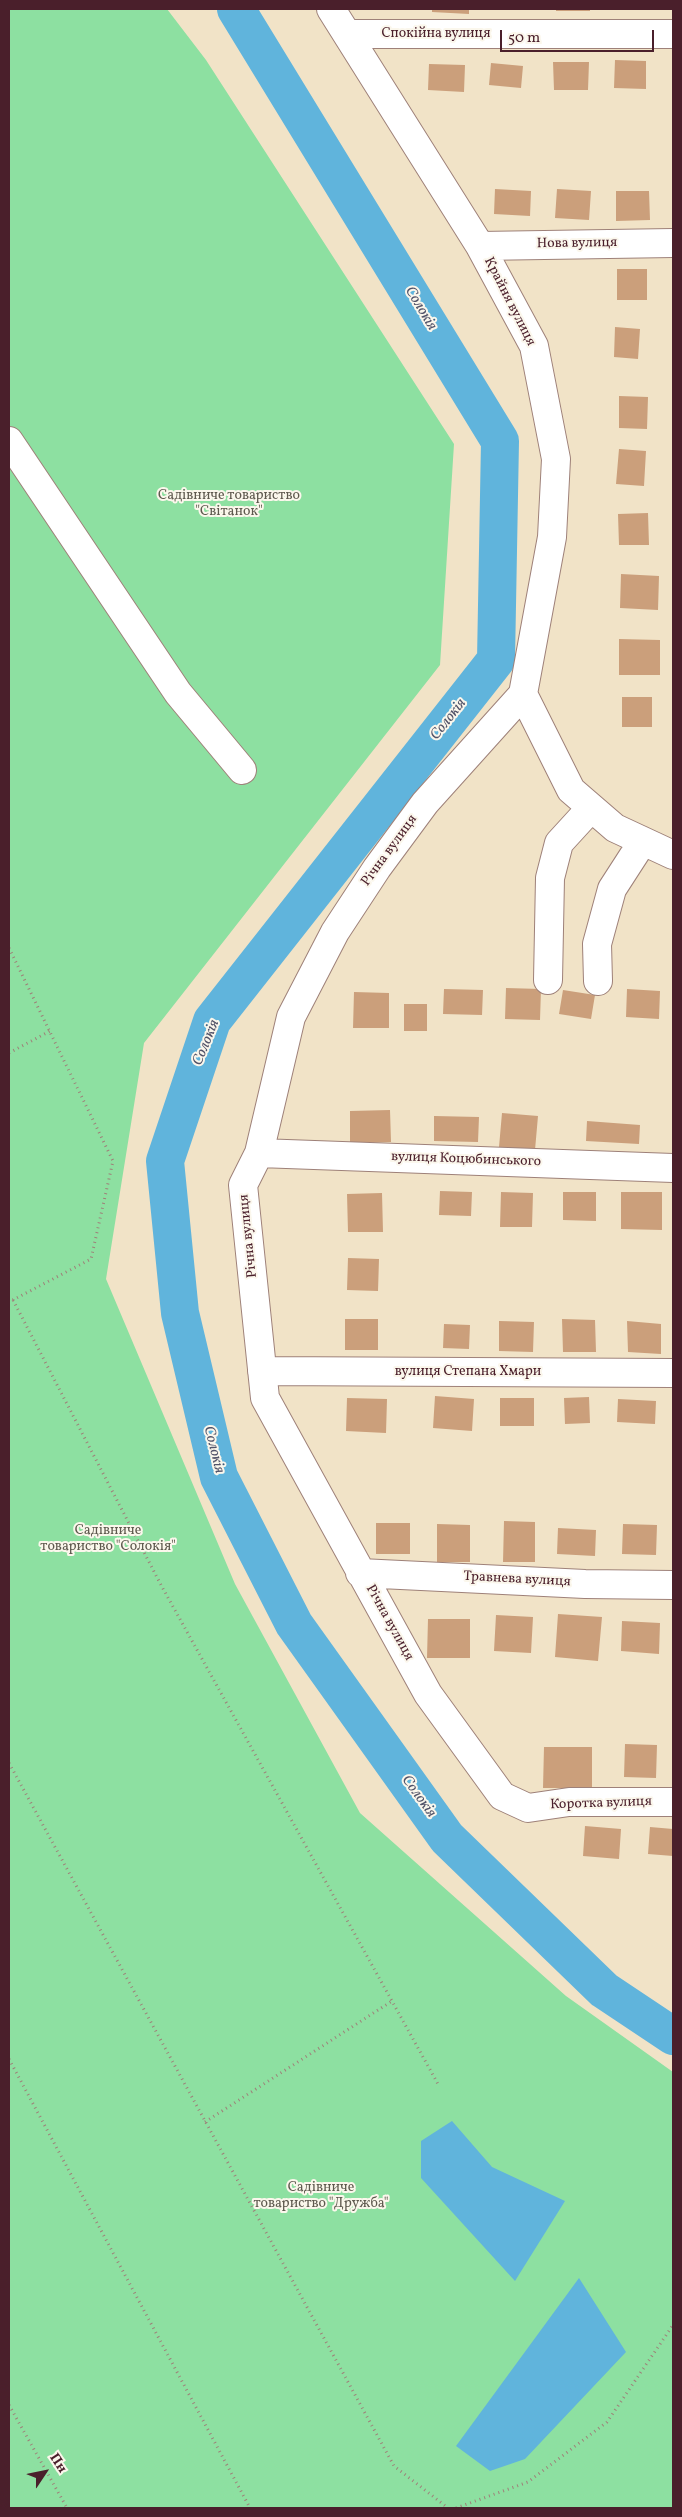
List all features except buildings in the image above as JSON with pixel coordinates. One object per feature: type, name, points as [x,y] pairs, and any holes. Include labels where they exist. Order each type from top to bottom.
[{"type":"street","name":"Крайня вулиця","points":[[331,9],[480,246],[534,346],[556,459],[552,537],[524,694]]},
{"type":"street","name":"Спокійна вулиця","points":[[348,34],[673,34]]},
{"type":"street","name":"Нова вулиця","points":[[480,246],[673,243]]},
{"type":"street","points":[[9,440],[178,693],[242,770]]},
{"type":"street","points":[[524,694],[571,790],[615,828],[673,855]]},
{"type":"street","name":"Річна вулиця","points":[[502,1796],[428,1694],[265,1398],[244,1185],[259,1153],[291,1017],[335,932],[377,868],[425,803],[524,694]]},
{"type":"street","points":[[548,980],[550,878],[559,843],[591,808]]},
{"type":"street","points":[[598,981],[597,944],[612,890],[644,842]]},
{"type":"street","name":"вулиця Коцюбинського","points":[[259,1153],[673,1168]]},
{"type":"street","name":"вулиця Степана Хмари","points":[[262,1371],[673,1374]]},
{"type":"street","name":"Травнева вулиця","points":[[360,1573],[585,1584],[673,1585]]},
{"type":"street","name":"Коротка вулиця","points":[[502,1796],[528,1808],[569,1802],[673,1802]]},
{"type":"path","points":[[9,948],[113,1161],[91,1259],[11,1301],[161,1585],[438,2084]]},
{"type":"path","points":[[9,1053],[50,1031]]},
{"type":"path","points":[[9,1763],[394,2466],[448,2508]]},
{"type":"path","points":[[205,2122],[392,2000]]},
{"type":"path","points":[[9,2059],[250,2508]]},
{"type":"path","points":[[456,2508],[528,2482],[607,2422],[673,2325]]},
{"type":"path","points":[[9,2405],[68,2508]]},
{"type":"green space","points":[[9,9],[167,9],[206,60],[454,444],[440,665],[144,1043],[106,1279],[235,1584],[360,1813],[566,1996],[673,2072],[673,2508],[9,2508]]},
{"type":"water","points":[[452,2121],[492,2167],[565,2201],[515,2281],[421,2178],[421,2141]]},
{"type":"water","points":[[579,2278],[626,2352],[525,2459],[490,2471],[456,2446]]},
{"type":"waterway","name":"Солокія","points":[[236,9],[500,441],[496,660],[212,1021],[165,1161],[180,1313],[219,1477],[294,1624],[447,1838],[604,1990],[673,2036]]},
{"type":"park label","name":"Садівниче товариство \"Світанок\"","points":[[229,504]]},
{"type":"park label","name":"Садівниче товариство \"Солокія\"","points":[[108,1539]]},
{"type":"park label","name":"Садівниче товариство \"Дружба\"","points":[[321,2196]]}]
